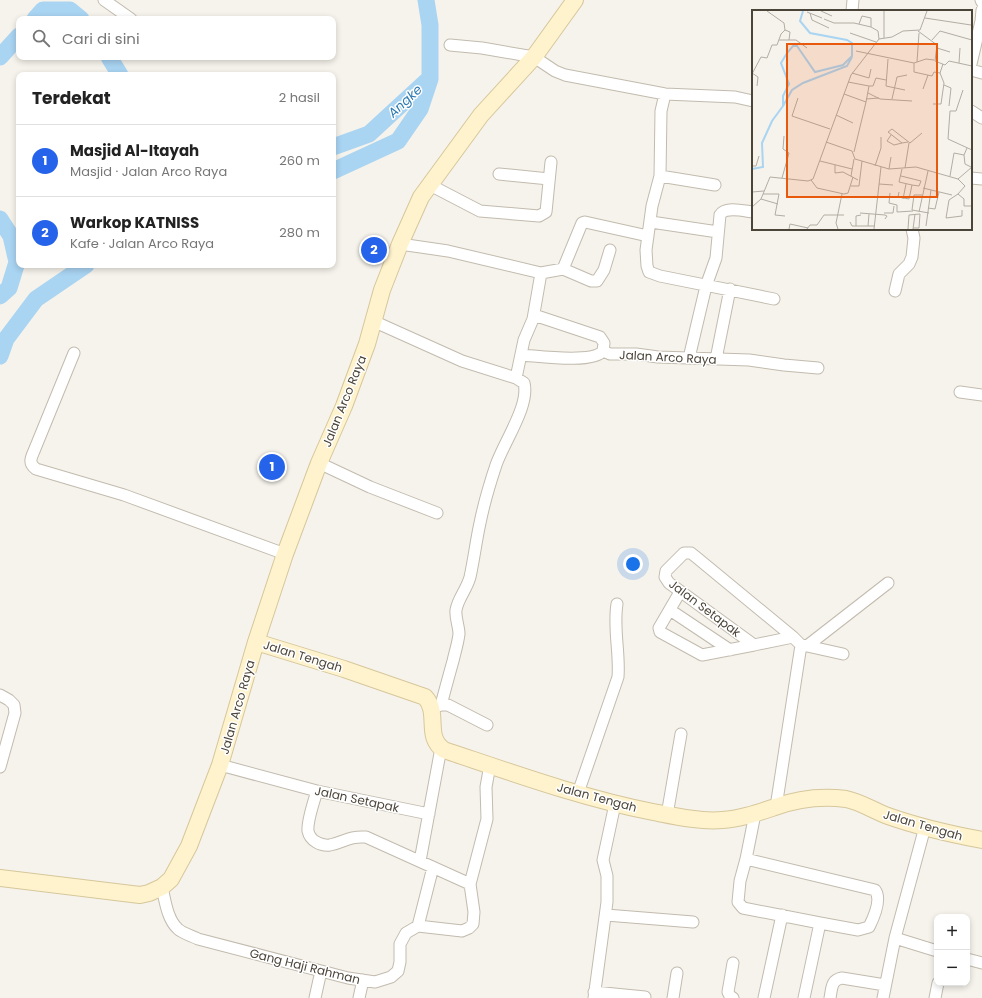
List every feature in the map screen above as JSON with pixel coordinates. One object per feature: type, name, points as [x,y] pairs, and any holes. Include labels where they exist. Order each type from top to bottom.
[{"type":"main road","name":"Jalan Arco Raya","points":[[0,878],[140,895],[162,887],[171,879],[189,846],[220,765],[256,642],[285,554],[319,463],[346,400],[367,344],[382,290],[421,197],[481,115],[534,57],[575,0]]},
{"type":"main road","name":"Jalan Tengah","points":[[256,642],[344,669],[425,697],[436,706]]},
{"type":"main road","points":[[436,706],[434,739],[437,745],[441,748]]},
{"type":"main road","name":"Jalan Tengah","points":[[441,748],[615,804],[667,815],[722,820],[755,814],[799,801],[823,798],[846,799],[858,802],[888,816],[925,827],[982,840]]},
{"type":"street","points":[[104,0],[127,16]]},
{"type":"street","points":[[852,10],[853,0]]},
{"type":"street","points":[[972,60],[982,17]]},
{"type":"street","points":[[450,45],[482,48],[534,57],[555,71],[565,75],[665,94],[735,96],[752,101]]},
{"type":"street","points":[[972,70],[982,73]]},
{"type":"street","points":[[665,94],[661,111],[660,176],[652,206],[646,257],[649,272],[660,276],[706,286],[730,289],[774,299]]},
{"type":"street","points":[[972,112],[982,118]]},
{"type":"street","points":[[430,185],[480,211],[540,216],[546,212],[551,162]]},
{"type":"street","points":[[499,174],[549,179]]},
{"type":"street","points":[[660,176],[715,185]]},
{"type":"street","points":[[972,178],[982,179]]},
{"type":"street","points":[[689,358],[706,286],[716,258],[719,220],[722,212],[726,210],[752,212]]},
{"type":"street","points":[[563,269],[582,223],[585,222],[648,236]]},
{"type":"street","points":[[651,222],[718,232]]},
{"type":"street","points":[[894,291],[899,274],[909,264],[912,257],[914,238],[912,230]]},
{"type":"street","points":[[400,244],[448,251],[541,273],[563,269],[597,281],[604,270],[610,250]]},
{"type":"street","points":[[516,378],[526,333],[534,315],[541,273]]},
{"type":"street","points":[[716,359],[730,289]]},
{"type":"street","name":"Jalan Arco Raya","points":[[534,315],[600,337],[604,343],[603,351],[610,354],[749,360],[818,368]]},
{"type":"street","points":[[373,321],[462,361],[516,378],[524,382],[526,388],[513,430],[502,449],[496,464],[480,522],[470,579],[456,609],[456,619],[459,633],[457,647],[436,706],[448,705],[487,724]]},
{"type":"street","points":[[521,355],[587,358],[600,355],[603,351]]},
{"type":"street","points":[[74,353],[30,460],[32,466],[124,495],[285,554]]},
{"type":"street","points":[[960,392],[982,395]]},
{"type":"street","points":[[319,463],[370,487],[437,514]]},
{"type":"street","name":"Jalan Setapak","points":[[754,645],[668,583],[665,578],[666,571],[684,553],[690,553],[800,643]]},
{"type":"street","points":[[776,807],[800,643],[888,583]]},
{"type":"street","points":[[680,592],[658,628],[660,632],[702,655],[754,645],[800,643],[843,654]]},
{"type":"street","points":[[578,793],[618,677],[616,625],[617,604]]},
{"type":"street","points":[[670,610],[730,650]]},
{"type":"street","points":[[0,695],[14,705],[15,713],[0,767]]},
{"type":"street","points":[[667,815],[681,734]]},
{"type":"street","points":[[420,861],[441,748]]},
{"type":"street","name":"Jalan Setapak","points":[[220,765],[318,791],[429,814]]},
{"type":"street","points":[[433,867],[418,926],[462,931],[469,928],[473,924],[474,912],[470,884],[487,819],[486,787],[490,765]]},
{"type":"street","points":[[318,791],[311,811],[308,831],[315,842],[321,845],[328,845],[353,837],[366,838],[470,884]]},
{"type":"street","points":[[615,804],[603,860],[607,876],[606,915],[594,995],[645,997]]},
{"type":"street","points":[[746,859],[875,890],[878,894],[878,900],[869,926],[858,930],[743,908],[738,902],[740,881],[755,814]]},
{"type":"street","points":[[883,998],[894,938],[925,827]]},
{"type":"street","name":"Gang Haji Rahman","points":[[162,887],[166,906],[172,921],[178,930],[198,939],[348,978],[375,982],[391,977],[398,971],[400,962],[400,944],[406,933],[418,926]]},
{"type":"street","points":[[606,915],[693,922]]},
{"type":"street","points":[[764,998],[782,915]]},
{"type":"street","points":[[804,998],[820,923]]},
{"type":"street","points":[[894,938],[934,950]]},
{"type":"street","points":[[970,960],[982,963]]},
{"type":"street","points":[[733,963],[728,992],[733,998]]},
{"type":"street","points":[[315,998],[321,971]]},
{"type":"street","points":[[673,998],[678,973]]},
{"type":"street","points":[[830,998],[833,983],[836,979],[842,978],[885,986]]},
{"type":"street","points":[[359,998],[363,980]]},
{"type":"street","points":[[935,998],[937,986]]},
{"type":"waterway","name":"Angke","points":[[336,146],[369,134],[430,78],[430,25],[426,0]]},
{"type":"waterway","name":"Angke","points":[[38,16],[43,10],[70,10],[77,16]]},
{"type":"waterway","name":"Angke","points":[[0,57],[16,39]]},
{"type":"waterway","name":"Angke","points":[[111,60],[118,72]]},
{"type":"waterway","points":[[336,170],[398,141],[420,109],[430,79]]},
{"type":"waterway","name":"Angke","points":[[0,219],[11,236],[16,258]]},
{"type":"waterway","name":"Angke","points":[[0,296],[9,288],[16,265]]},
{"type":"waterway","points":[[0,356],[6,339],[36,299],[82,268]]},
{"type":"place","name":"Warkop KATNISS","points":[[374,250]]},
{"type":"place","name":"Masjid Al-Itayah","points":[[272,467]]}]
